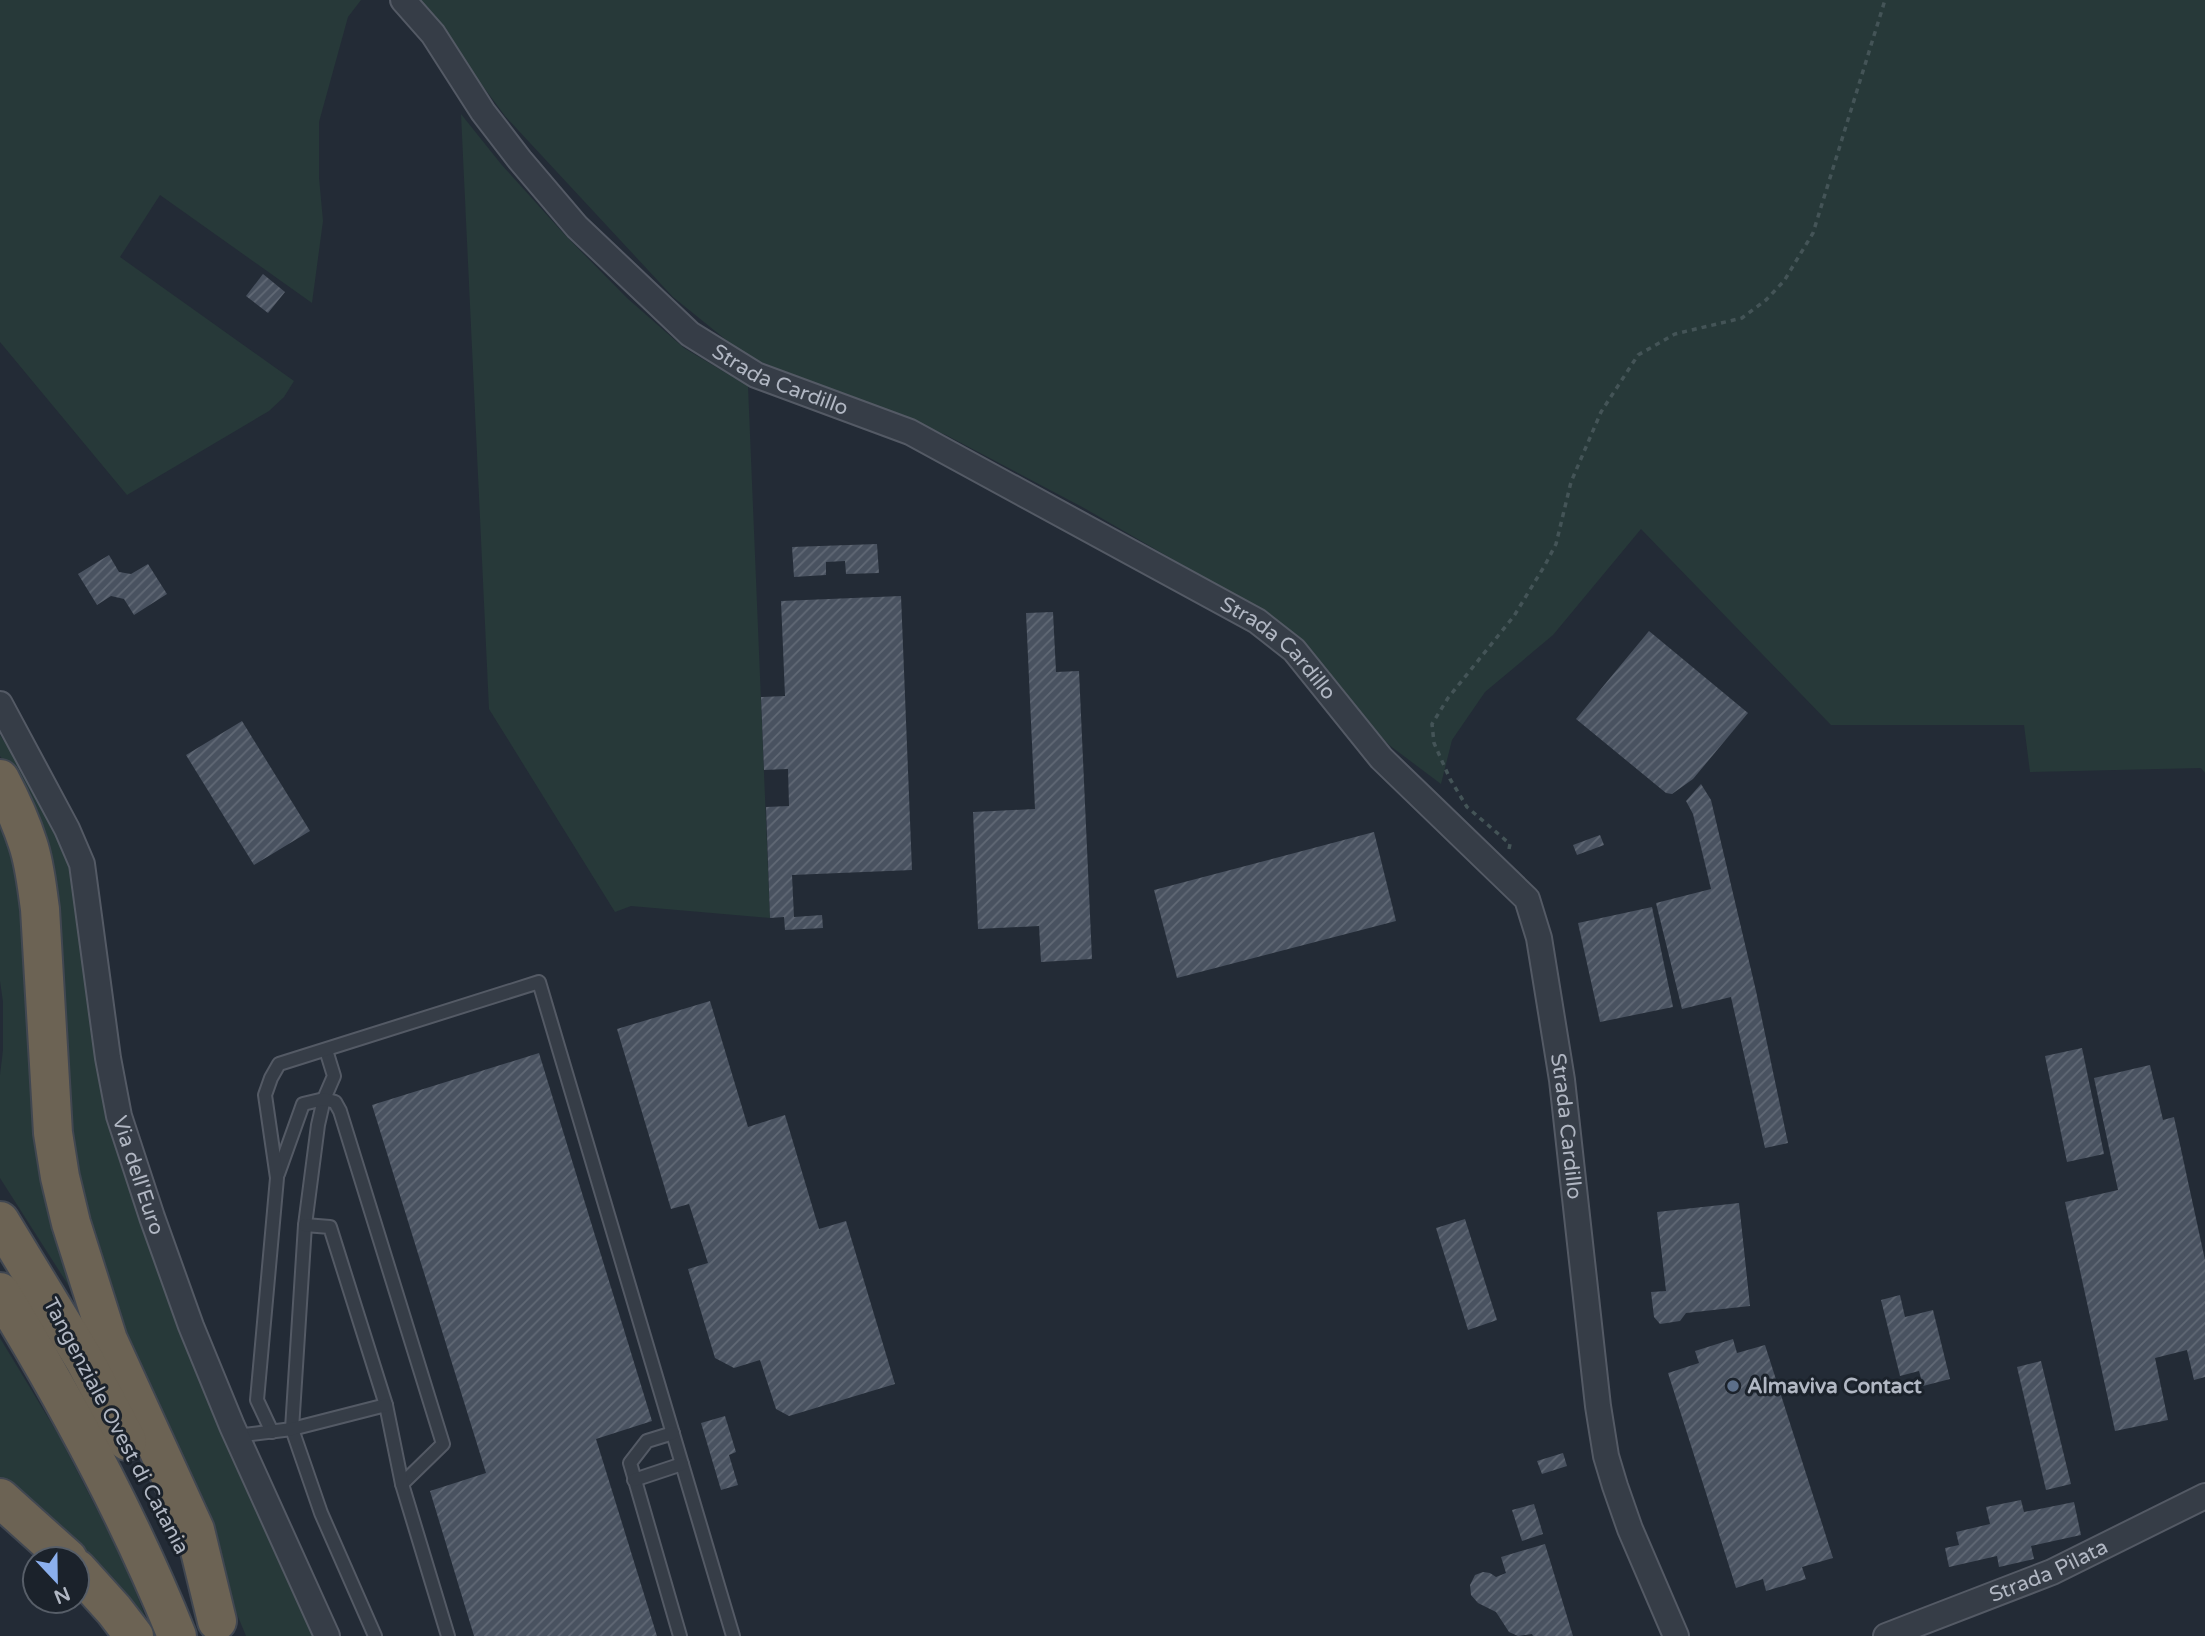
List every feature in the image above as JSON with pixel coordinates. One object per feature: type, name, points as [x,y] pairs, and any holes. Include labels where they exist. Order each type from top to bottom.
[{"type":"highway","points":[[0,779],[14,806],[29,846],[37,887],[53,1133],[71,1223],[108,1340],[195,1530],[220,1629]]},
{"type":"highway","name":"Tangenziale Ovest di Catania","points":[[0,1222],[85,1361],[144,1473],[220,1629]]},
{"type":"highway","name":"Tangenziale Ovest di Catania","points":[[0,1293],[50,1374],[116,1499],[177,1636]]},
{"type":"highway","points":[[0,1498],[52,1545]]},
{"type":"highway","points":[[91,1584],[134,1636]]},
{"type":"street","name":"Strada Cardillo","points":[[403,0],[433,34],[483,112],[577,227],[690,334],[756,375],[910,432],[1257,621],[1294,650],[1381,758],[1527,899],[1539,938],[1562,1080],[1598,1406],[1606,1456],[1630,1529],[1676,1636]]},
{"type":"street","name":"Via dell'Euro","points":[[0,704],[67,829],[82,864],[108,1058],[119,1116],[152,1217],[191,1326],[236,1436],[327,1636]]},
{"type":"street","name":"Strada Pilata","points":[[1886,1636],[2052,1572],[2205,1496]]},
{"type":"lane","points":[[272,1432],[257,1400],[277,1178],[265,1095],[279,1064],[539,982],[733,1636]]},
{"type":"lane","points":[[326,1050],[334,1076],[324,1099],[318,1125],[305,1225],[292,1429],[321,1513],[376,1636]]},
{"type":"lane","points":[[277,1178],[303,1104],[324,1099],[335,1102],[341,1111],[443,1444],[402,1484]]},
{"type":"lane","points":[[305,1225],[331,1227],[386,1405],[402,1484],[448,1636]]},
{"type":"lane","points":[[236,1436],[292,1429],[386,1405]]},
{"type":"lane","points":[[673,1433],[647,1441],[630,1463],[680,1636]]},
{"type":"lane","points":[[634,1480],[682,1464]]},
{"type":"path","points":[[1504,876],[1510,844],[1467,807],[1450,779],[1434,743],[1432,724],[1448,698],[1514,616],[1545,565],[1556,544],[1571,482],[1601,412],[1638,355],[1675,334],[1742,318],[1766,300],[1784,281],[1813,233],[1885,0]]},
{"type":"shaded area","points":[[0,0],[361,0],[348,17],[319,122],[319,178],[323,221],[312,303],[160,195],[120,257],[294,381],[284,397],[269,411],[127,495],[0,342]]},
{"type":"shaded area","points":[[419,0],[2205,0],[2205,773],[2201,768],[2030,772],[2024,725],[1831,725],[1641,529],[1553,635],[1485,692],[1452,740],[1441,784],[1389,745],[1297,642],[1262,611],[1084,508],[946,435],[746,356],[673,297],[505,116]]},
{"type":"shaded area","points":[[461,114],[501,164],[565,235],[627,298],[684,348],[748,386],[770,918],[631,906],[615,912],[489,709]]},
{"type":"shaded area","points":[[0,735],[44,807],[68,865],[74,886],[101,1090],[178,1324],[207,1399],[317,1636],[246,1636],[137,1382],[81,1214],[8,768],[0,756]]},
{"type":"shaded area","points":[[0,800],[14,830],[88,1316],[0,1178],[3,1002],[0,981]]},
{"type":"shaded area","points":[[0,1338],[58,1434],[125,1564],[150,1629],[91,1571],[91,1545],[64,1545],[0,1482]]},
{"type":"building","points":[[263,274],[285,292],[268,313],[246,296]]},
{"type":"building","points":[[877,544],[879,573],[846,574],[845,561],[826,562],[826,575],[794,577],[792,547]]},
{"type":"building","points":[[109,555],[119,572],[131,574],[148,564],[167,594],[134,615],[124,599],[111,596],[97,605],[78,574]]},
{"type":"building","points":[[901,596],[912,870],[792,875],[794,917],[822,915],[823,928],[785,930],[784,917],[770,918],[766,807],[789,806],[788,769],[764,770],[761,697],[785,696],[781,601]]},
{"type":"building","points":[[1053,612],[1056,672],[1079,671],[1092,959],[1041,962],[1039,926],[978,929],[973,812],[1035,809],[1026,613]]},
{"type":"building","points":[[1649,631],[1748,713],[1693,779],[1672,794],[1666,793],[1576,719]]},
{"type":"building","points":[[242,721],[310,831],[254,865],[186,755]]},
{"type":"building","points":[[1701,784],[1711,800],[1788,1143],[1765,1148],[1731,997],[1682,1009],[1656,903],[1711,889],[1693,814],[1686,801]]},
{"type":"building","points":[[1374,832],[1396,921],[1177,978],[1154,890]]},
{"type":"building","points":[[1600,835],[1604,845],[1577,855],[1573,845]]},
{"type":"building","points":[[1652,907],[1673,1007],[1600,1022],[1578,923]]},
{"type":"building","points":[[710,1001],[748,1127],[785,1115],[819,1229],[846,1221],[895,1384],[789,1416],[776,1409],[760,1360],[734,1368],[715,1358],[688,1269],[708,1263],[689,1204],[671,1209],[617,1029]]},
{"type":"building","points":[[2082,1048],[2104,1154],[2067,1162],[2045,1056]]},
{"type":"building","points":[[539,1053],[652,1421],[596,1439],[657,1636],[474,1636],[430,1491],[486,1473],[372,1105]]},
{"type":"building","points":[[2150,1065],[2163,1120],[2174,1117],[2205,1260],[2205,1377],[2194,1380],[2187,1350],[2155,1358],[2168,1420],[2115,1431],[2065,1202],[2118,1190],[2094,1078]]},
{"type":"building","points":[[1739,1203],[1750,1306],[1686,1313],[1680,1321],[1660,1324],[1654,1317],[1651,1292],[1666,1291],[1657,1212]]},
{"type":"building","points":[[1465,1219],[1497,1320],[1468,1330],[1436,1228]]},
{"type":"building","points":[[1900,1295],[1905,1317],[1933,1310],[1950,1379],[1923,1386],[1919,1371],[1900,1376],[1881,1300]]},
{"type":"building","points":[[1733,1339],[1737,1353],[1765,1345],[1833,1558],[1802,1567],[1806,1579],[1766,1591],[1763,1579],[1736,1588],[1668,1373],[1699,1363],[1695,1351]]},
{"type":"building","points":[[2041,1361],[2071,1484],[2046,1490],[2017,1367]]},
{"type":"building","points":[[725,1416],[736,1452],[729,1455],[738,1485],[721,1490],[701,1423]]},
{"type":"building","points":[[1563,1453],[1567,1466],[1542,1474],[1537,1461]]},
{"type":"building","points":[[2021,1500],[2024,1512],[2074,1502],[2081,1535],[2031,1546],[2034,1559],[1999,1567],[1997,1556],[1949,1567],[1945,1548],[1959,1545],[1956,1532],[1990,1524],[1986,1507]]},
{"type":"building","points":[[1534,1504],[1543,1534],[1522,1541],[1512,1510]]},
{"type":"building","points":[[1545,1544],[1573,1636],[1518,1636],[1509,1632],[1496,1612],[1478,1603],[1471,1595],[1470,1585],[1475,1575],[1483,1572],[1496,1577],[1506,1573],[1501,1557]]},
{"type":"place","name":"Almaviva Contact","points":[[1733,1386]]}]
